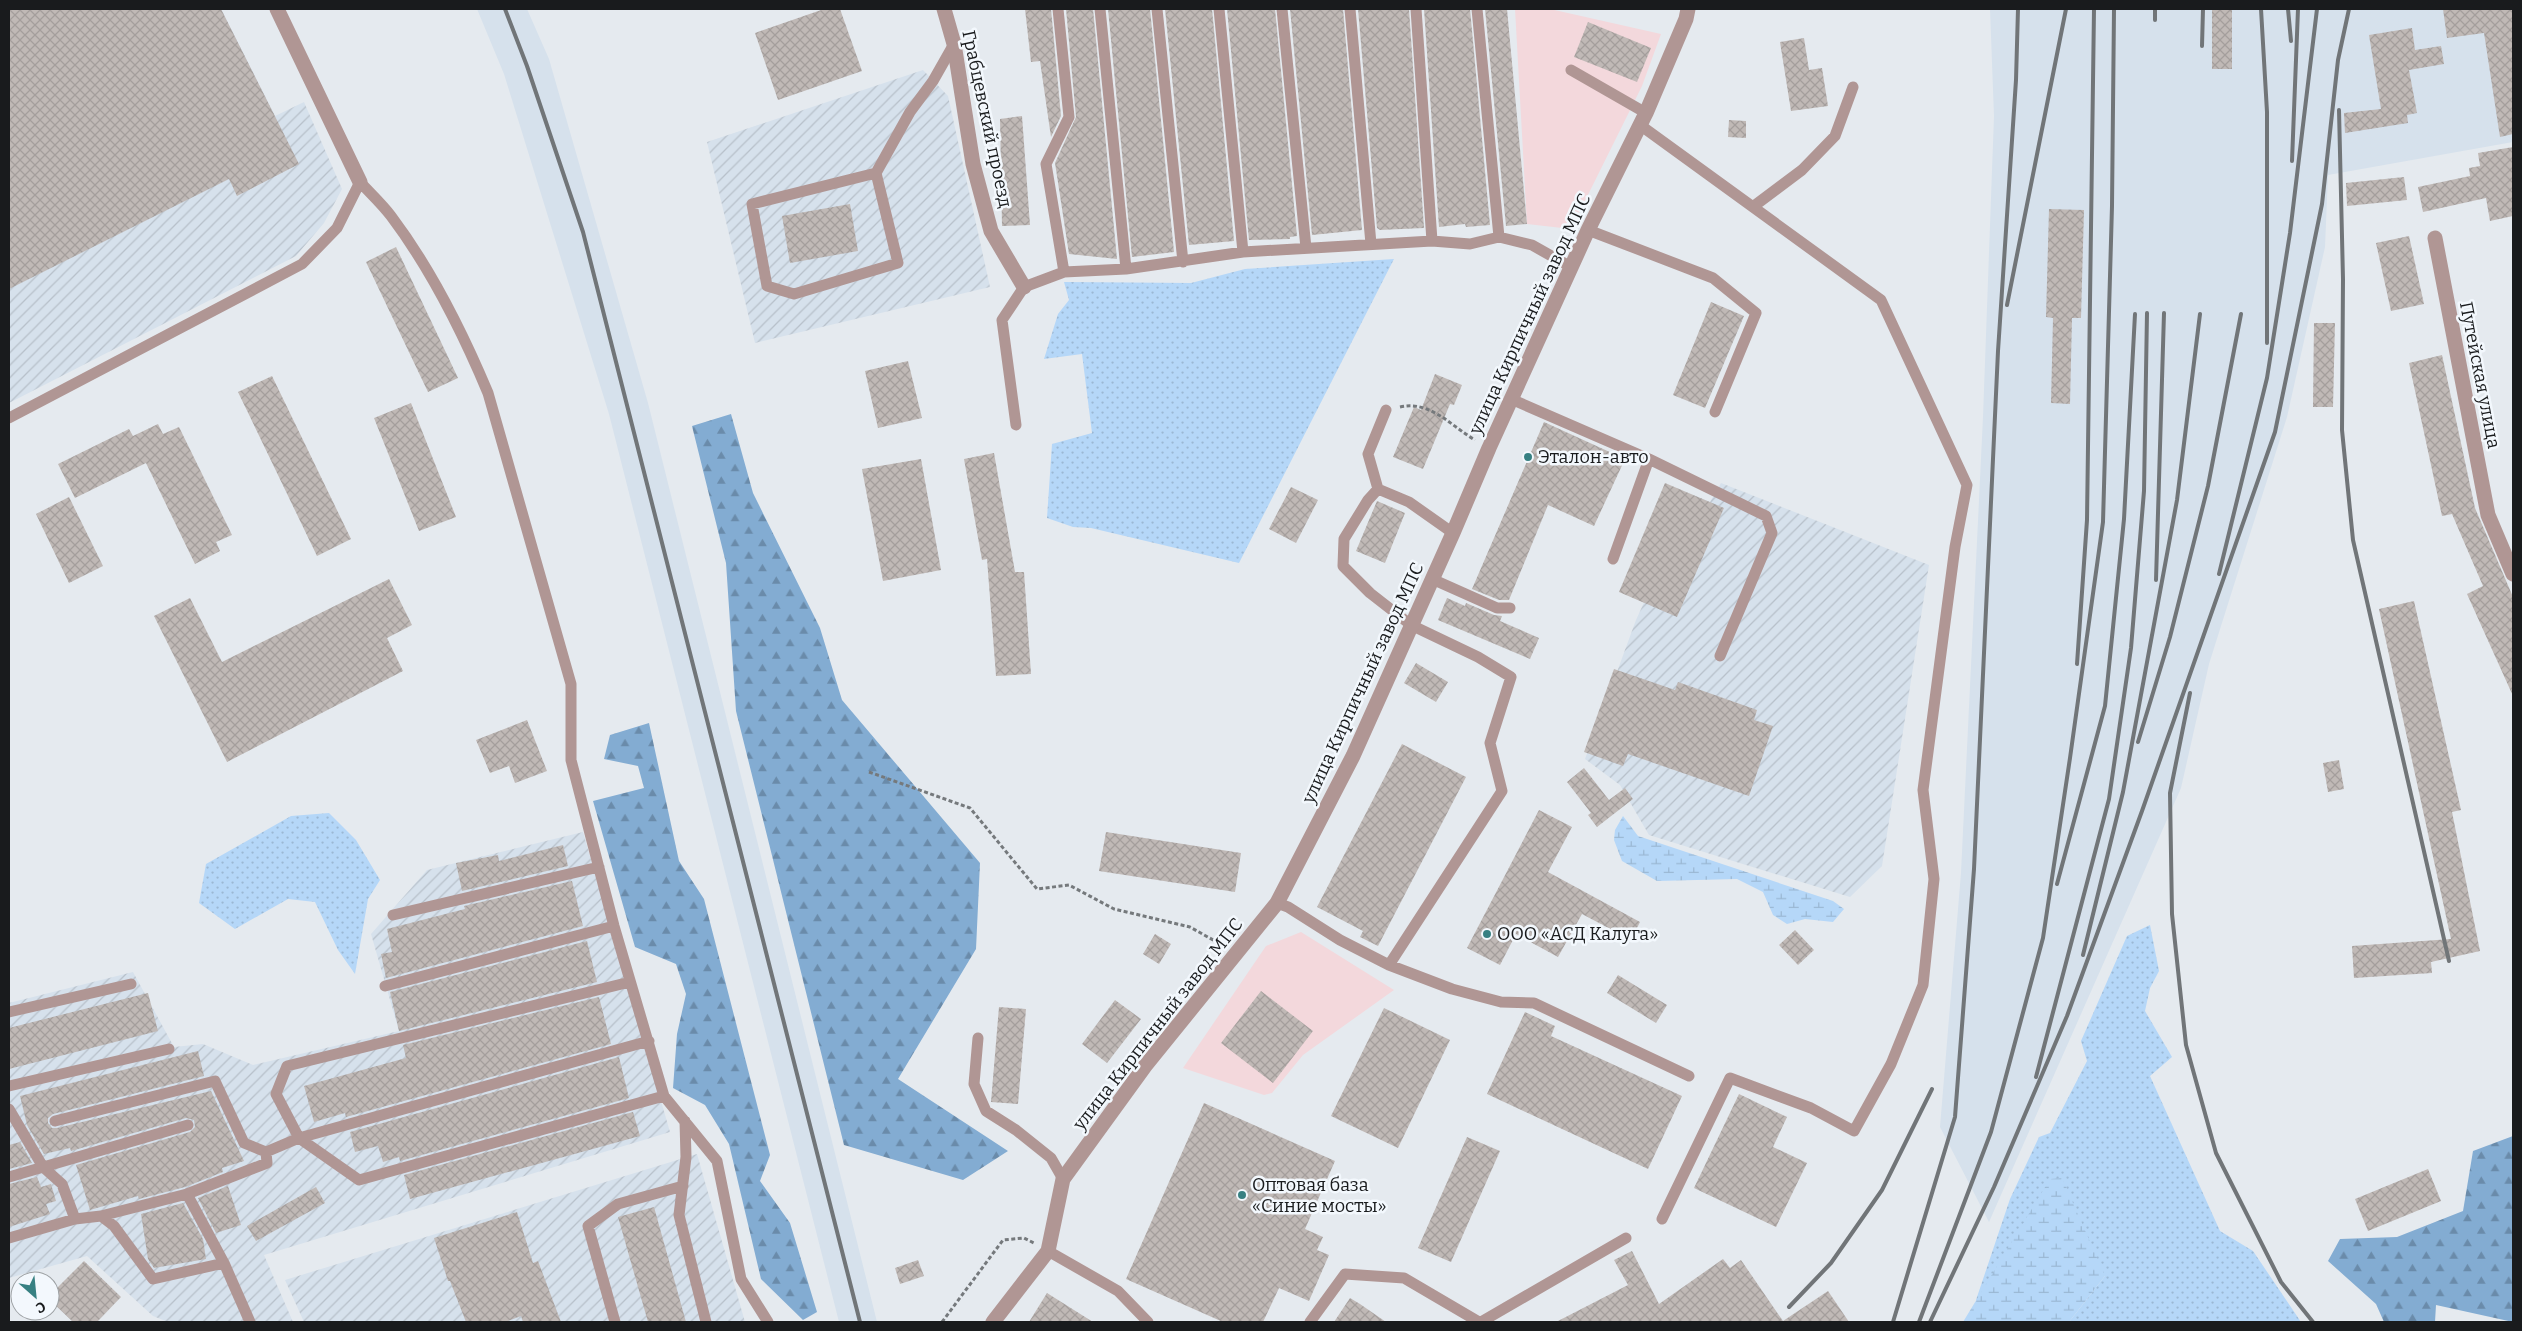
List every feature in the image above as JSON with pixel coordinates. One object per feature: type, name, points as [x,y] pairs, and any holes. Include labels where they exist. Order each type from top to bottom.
[{"type":"street","points":[[277,9],[360,182]]},
{"type":"street","name":"Грабцевский проезд","points":[[944,9],[954,44],[974,164],[991,230],[1024,287]]},
{"type":"street","name":"улица Кирпичный завод МПС","points":[[993,1322],[1048,1251],[1063,1179],[1145,1066],[1277,903],[1352,756],[1454,532],[1489,448],[1571,267],[1643,119],[1686,19],[1688,9]]},
{"type":"street","name":"Путейская улица","points":[[2435,238],[2488,515],[2513,574]]},
{"type":"lane","points":[[1058,9],[1069,117],[1046,164],[1064,272]]},
{"type":"lane","points":[[1100,9],[1126,270]]},
{"type":"lane","points":[[1157,9],[1183,262]]},
{"type":"lane","points":[[1219,9],[1243,252]]},
{"type":"lane","points":[[1282,9],[1306,248]]},
{"type":"lane","points":[[1350,9],[1371,244]]},
{"type":"lane","points":[[1416,9],[1432,241]]},
{"type":"lane","points":[[1477,9],[1499,237]]},
{"type":"lane","points":[[876,173],[752,204],[767,286],[794,294],[898,263],[876,173],[910,112],[933,81],[954,44]]},
{"type":"lane","points":[[1571,70],[1643,119],[1754,206],[1881,300],[1966,484],[1955,547],[1924,790],[1934,879],[1923,985],[1891,1064],[1854,1131],[1811,1108],[1730,1078],[1662,1219]]},
{"type":"lane","points":[[1754,206],[1802,170],[1835,136],[1853,87]]},
{"type":"lane","points":[[9,418],[302,264],[337,228],[360,182],[390,215],[433,280],[472,356],[488,393],[571,684],[571,760],[614,926],[664,1096],[718,1161],[741,1279],[768,1322]]},
{"type":"lane","points":[[1588,230],[1713,278],[1756,313],[1715,412]]},
{"type":"lane","points":[[1016,425],[1002,320],[1024,287],[1064,272],[1126,270],[1243,252],[1432,241],[1470,244],[1499,237],[1532,245],[1571,267]]},
{"type":"lane","points":[[1511,399],[1649,459],[1766,516],[1772,532],[1720,656]]},
{"type":"lane","points":[[1378,489],[1368,454],[1386,410]]},
{"type":"lane","points":[[1613,559],[1649,459]]},
{"type":"lane","points":[[1378,489],[1409,502],[1454,532]]},
{"type":"lane","points":[[1378,489],[1368,500],[1344,540],[1343,566],[1370,593],[1411,625],[1478,657],[1511,677],[1490,743],[1502,791],[1389,965]]},
{"type":"lane","points":[[1432,579],[1497,608],[1510,608]]},
{"type":"lane","points":[[393,915],[599,867]]},
{"type":"lane","points":[[1277,903],[1340,940],[1389,965],[1452,988],[1501,1002],[1534,1004],[1689,1076]]},
{"type":"lane","points":[[385,986],[614,926]]},
{"type":"lane","points":[[630,982],[288,1066],[276,1094],[299,1138],[359,1180],[664,1096]]},
{"type":"lane","points":[[9,1012],[131,984]]},
{"type":"lane","points":[[978,1038],[974,1084],[986,1111],[1016,1130],[1051,1158],[1063,1179]]},
{"type":"lane","points":[[55,1121],[215,1080],[244,1143],[266,1152],[299,1138],[649,1041]]},
{"type":"lane","points":[[9,1086],[169,1049]]},
{"type":"lane","points":[[9,1109],[43,1167],[62,1184],[74,1219]]},
{"type":"lane","points":[[685,1122],[686,1157],[679,1215],[706,1322]]},
{"type":"lane","points":[[9,1176],[188,1125]]},
{"type":"lane","points":[[9,1238],[74,1219],[101,1216],[188,1194],[267,1163],[266,1152]]},
{"type":"lane","points":[[615,1322],[588,1226],[618,1204],[683,1186]]},
{"type":"lane","points":[[188,1194],[224,1263],[250,1322]]},
{"type":"lane","points":[[101,1216],[114,1226],[153,1279],[224,1263]]},
{"type":"lane","points":[[1310,1322],[1345,1274],[1404,1278],[1480,1322],[1626,1238]]},
{"type":"lane","points":[[1048,1251],[1118,1291],[1148,1322]]},
{"type":"path","points":[[1386,410],[1412,404],[1447,419],[1464,433],[1489,448]]},
{"type":"path","points":[[869,772],[970,808],[1037,888],[1070,885],[1114,909],[1190,927],[1238,953]]},
{"type":"path","points":[[942,1322],[1003,1240],[1024,1238],[1048,1251]]},
{"type":"shaded area","points":[[9,9],[221,9],[275,116],[304,102],[342,189],[324,223],[296,256],[9,403]]},
{"type":"shaded area","points":[[477,9],[527,9],[549,59],[648,403],[877,1322],[839,1322],[609,414],[504,74]]},
{"type":"shaded area","points":[[1515,9],[1550,9],[1661,34],[1642,86],[1571,229],[1527,224]]},
{"type":"shaded area","points":[[1990,9],[2513,9],[2513,142],[2328,175],[2325,247],[2287,417],[2209,664],[2181,788],[1989,1222],[1940,1127],[1961,873],[1983,417],[1994,116]]},
{"type":"shaded area","points":[[923,70],[948,96],[990,287],[755,343],[707,142]]},
{"type":"shaded area","points":[[1721,483],[1929,565],[1882,866],[1850,897],[1649,835],[1620,785],[1585,759],[1636,620],[1693,495],[1710,502]]},
{"type":"shaded area","points":[[583,832],[670,1132],[264,1255],[293,1322],[168,1322],[153,1316],[87,1256],[34,1271],[10,1271],[9,1278],[9,1003],[133,972],[174,1047],[203,1044],[253,1065],[399,1031],[371,934],[427,870]]},
{"type":"shaded area","points":[[1301,932],[1394,990],[1303,1055],[1272,1093],[1264,1095],[1183,1068],[1266,946]]},
{"type":"shaded area","points":[[697,1154],[745,1322],[304,1322],[285,1280]]},
{"type":"green space","points":[[1394,259],[1239,563],[1091,528],[1073,527],[1047,518],[1052,444],[1092,433],[1082,354],[1044,359],[1058,314],[1069,300],[1064,282],[1191,283],[1245,269]]},
{"type":"green space","points":[[731,414],[753,493],[820,628],[842,700],[980,863],[976,949],[898,1079],[1008,1151],[963,1180],[844,1145],[736,711],[726,563],[692,426]]},
{"type":"green space","points":[[649,723],[679,861],[704,899],[770,1155],[760,1181],[790,1223],[817,1312],[803,1320],[761,1279],[729,1144],[705,1105],[673,1088],[677,1034],[686,994],[676,964],[635,947],[593,801],[644,788],[638,766],[604,759],[610,735]]},
{"type":"green space","points":[[329,813],[356,840],[380,880],[368,899],[355,974],[338,950],[315,902],[288,899],[235,929],[199,903],[206,864],[291,816]]},
{"type":"green space","points":[[1623,816],[1638,836],[1833,901],[1844,909],[1833,922],[1805,919],[1787,924],[1773,915],[1763,892],[1737,879],[1657,881],[1622,861],[1614,840],[1615,830]]},
{"type":"green space","points":[[2150,925],[2159,971],[2150,988],[2145,1011],[2172,1057],[2150,1076],[2220,1231],[2253,1251],[2301,1322],[2069,1322],[2105,1276],[1976,1300],[2010,1199],[2039,1137],[2050,1133],[2087,1061],[2081,1041],[2127,936]]},
{"type":"green space","points":[[2513,1136],[2513,1322],[2436,1305],[2435,1322],[2384,1322],[2376,1304],[2328,1261],[2340,1239],[2397,1237],[2463,1211],[2473,1151]]},
{"type":"green space","points":[[2062,1178],[2105,1276],[2069,1322],[1963,1322],[2050,1179]]},
{"type":"building","points":[[9,9],[221,9],[299,164],[237,196],[229,179],[9,289]]},
{"type":"building","points":[[824,9],[840,9],[862,71],[778,100],[755,33]]},
{"type":"building","points":[[1025,9],[1051,9],[1061,116],[1051,137],[1040,61],[1031,62]]},
{"type":"building","points":[[1066,9],[1093,9],[1117,259],[1069,254],[1055,163],[1076,117]]},
{"type":"building","points":[[1108,9],[1150,9],[1174,252],[1132,257]]},
{"type":"building","points":[[1165,9],[1212,9],[1234,241],[1189,245]]},
{"type":"building","points":[[1227,9],[1275,9],[1297,236],[1290,237],[1290,239],[1249,240]]},
{"type":"building","points":[[1290,9],[1343,9],[1362,230],[1312,235]]},
{"type":"building","points":[[1358,9],[1409,9],[1424,228],[1380,230],[1377,228]]},
{"type":"building","points":[[1424,9],[1470,9],[1490,225],[1466,227],[1465,224],[1439,227]]},
{"type":"building","points":[[1485,9],[1507,9],[1527,224],[1506,226]]},
{"type":"building","points":[[2212,9],[2232,9],[2232,69],[2212,69]]},
{"type":"building","points":[[2443,9],[2513,9],[2513,134],[2500,137],[2484,33],[2447,38]]},
{"type":"building","points":[[1588,22],[1651,48],[1637,82],[1574,57]]},
{"type":"building","points":[[2412,28],[2415,50],[2441,46],[2444,64],[2409,70],[2417,113],[2407,115],[2408,123],[2345,133],[2344,113],[2381,109],[2369,35]]},
{"type":"building","points":[[1804,38],[1809,70],[1822,68],[1828,106],[1791,111],[1780,42]]},
{"type":"building","points":[[1022,116],[1030,225],[1002,226],[1000,119]]},
{"type":"building","points":[[1729,120],[1746,121],[1746,138],[1728,137]]},
{"type":"building","points":[[2513,147],[2513,216],[2490,221],[2486,198],[2423,212],[2418,187],[2470,176],[2469,168],[2480,166],[2478,153]]},
{"type":"building","points":[[2404,177],[2407,200],[2347,206],[2346,183]]},
{"type":"building","points":[[850,204],[858,251],[790,263],[782,216]]},
{"type":"building","points":[[2049,209],[2084,210],[2081,318],[2072,318],[2070,404],[2051,403],[2053,318],[2046,317]]},
{"type":"building","points":[[2409,236],[2424,304],[2391,311],[2376,243]]},
{"type":"building","points":[[396,247],[458,378],[428,392],[366,262]]},
{"type":"building","points":[[1711,302],[1744,316],[1705,408],[1673,395]]},
{"type":"building","points":[[2314,323],[2335,323],[2333,407],[2313,407]]},
{"type":"building","points":[[2442,355],[2475,508],[2513,597],[2513,696],[2467,594],[2483,586],[2452,514],[2442,516],[2409,363]]},
{"type":"building","points":[[908,361],[922,418],[878,428],[865,371]]},
{"type":"building","points":[[1435,374],[1462,385],[1454,405],[1450,404],[1423,469],[1393,457],[1414,407],[1421,410]]},
{"type":"building","points":[[272,376],[351,539],[317,556],[238,392]]},
{"type":"building","points":[[411,403],[456,517],[419,531],[374,418]]},
{"type":"building","points":[[1544,422],[1625,459],[1594,526],[1548,505],[1509,600],[1499,600],[1472,589]]},
{"type":"building","points":[[158,424],[163,434],[179,427],[232,535],[216,542],[220,551],[195,564],[146,463],[75,498],[58,464],[129,429],[133,436]]},
{"type":"building","points":[[994,453],[1015,572],[1024,572],[1031,674],[996,676],[987,559],[982,560],[964,459]]},
{"type":"building","points":[[921,459],[941,570],[883,581],[862,469]]},
{"type":"building","points":[[1665,483],[1724,508],[1677,617],[1619,592]]},
{"type":"building","points":[[1291,487],[1318,500],[1296,543],[1269,529]]},
{"type":"building","points":[[69,497],[103,566],[69,583],[36,514]]},
{"type":"building","points":[[1377,501],[1405,513],[1385,563],[1356,551]]},
{"type":"building","points":[[389,579],[412,625],[387,638],[403,671],[227,762],[154,616],[190,598],[222,662]]},
{"type":"building","points":[[1447,598],[1465,606],[1466,603],[1494,615],[1502,616],[1500,621],[1539,638],[1530,659],[1438,620]]},
{"type":"building","points":[[2414,601],[2461,810],[2452,812],[2480,951],[2431,962],[2432,973],[2354,978],[2352,946],[2451,939],[2379,609]]},
{"type":"building","points":[[1416,663],[1448,682],[1436,702],[1404,683]]},
{"type":"building","points":[[1614,669],[1675,690],[1678,682],[1757,710],[1754,720],[1773,726],[1749,796],[1628,754],[1623,766],[1584,752]]},
{"type":"building","points":[[527,720],[547,771],[515,783],[509,766],[490,773],[476,740]]},
{"type":"building","points":[[1402,744],[1466,777],[1378,946],[1360,937],[1363,931],[1317,907]]},
{"type":"building","points":[[2339,760],[2344,789],[2328,792],[2323,763]]},
{"type":"building","points":[[1584,768],[1609,800],[1625,788],[1633,799],[1597,827],[1588,815],[1591,813],[1567,782]]},
{"type":"building","points":[[1539,810],[1572,827],[1548,872],[1640,922],[1631,940],[1582,914],[1558,957],[1516,934],[1500,965],[1467,948]]},
{"type":"building","points":[[1106,832],[1241,853],[1235,892],[1099,871]]},
{"type":"building","points":[[563,845],[568,866],[462,891],[456,863],[498,855],[499,861]]},
{"type":"building","points":[[572,881],[583,926],[386,978],[381,954],[392,952],[387,929],[465,909],[464,906]]},
{"type":"building","points":[[1795,930],[1814,950],[1798,965],[1779,945]]},
{"type":"building","points":[[1155,934],[1171,944],[1159,964],[1143,954]]},
{"type":"building","points":[[587,941],[597,982],[399,1031],[390,992]]},
{"type":"building","points":[[1618,975],[1667,1005],[1656,1023],[1607,993]]},
{"type":"building","points":[[1261,991],[1313,1031],[1273,1083],[1221,1043]]},
{"type":"building","points":[[148,993],[158,1031],[9,1069],[9,1028]]},
{"type":"building","points":[[599,997],[611,1044],[346,1117],[345,1113],[314,1122],[304,1086],[406,1058],[403,1045]]},
{"type":"building","points":[[1115,1000],[1141,1019],[1107,1063],[1082,1044]]},
{"type":"building","points":[[999,1007],[1026,1009],[1018,1104],[991,1102]]},
{"type":"building","points":[[1384,1008],[1450,1040],[1398,1148],[1331,1116]]},
{"type":"building","points":[[1525,1012],[1555,1026],[1551,1036],[1682,1096],[1648,1169],[1487,1094]]},
{"type":"building","points":[[198,1051],[204,1076],[53,1114],[48,1118],[48,1123],[52,1128],[57,1128],[211,1091],[244,1161],[222,1168],[223,1172],[185,1187],[139,1199],[138,1196],[90,1210],[76,1165],[190,1132],[195,1127],[194,1120],[186,1118],[71,1151],[70,1148],[44,1154],[27,1125],[20,1096]]},
{"type":"building","points":[[619,1057],[629,1098],[400,1161],[399,1157],[383,1162],[378,1146],[355,1152],[350,1132]]},
{"type":"building","points":[[1739,1094],[1787,1117],[1773,1147],[1807,1163],[1776,1227],[1694,1188]]},
{"type":"building","name":"Оптовая база «Синие мосты»","points":[[1204,1103],[1335,1161],[1305,1229],[1323,1237],[1317,1250],[1329,1255],[1309,1301],[1279,1288],[1263,1322],[1223,1322],[1126,1279]]},
{"type":"building","points":[[633,1112],[640,1136],[410,1199],[404,1175]]},
{"type":"building","points":[[1467,1137],[1500,1151],[1451,1262],[1418,1248]]},
{"type":"building","points":[[20,1142],[32,1163],[9,1169],[9,1145]]},
{"type":"building","points":[[2428,1169],[2441,1201],[2368,1231],[2355,1199]]},
{"type":"building","points":[[37,1177],[41,1187],[51,1184],[56,1201],[46,1204],[50,1214],[9,1227],[9,1184]]},
{"type":"building","points":[[228,1186],[241,1225],[216,1233],[198,1198]]},
{"type":"building","points":[[316,1187],[325,1203],[256,1241],[247,1226]]},
{"type":"building","points":[[183,1203],[203,1239],[206,1259],[154,1268],[148,1259],[141,1214]]},
{"type":"building","points":[[654,1207],[686,1322],[648,1322],[618,1217]]},
{"type":"building","points":[[517,1212],[533,1263],[538,1261],[561,1322],[523,1322],[521,1316],[505,1322],[466,1322],[450,1281],[448,1281],[434,1238]]},
{"type":"building","points":[[1632,1251],[1659,1304],[1723,1259],[1730,1268],[1741,1260],[1783,1321],[1828,1291],[1849,1322],[1556,1322],[1628,1285],[1614,1260]]},
{"type":"building","points":[[918,1260],[924,1276],[900,1284],[895,1268]]},
{"type":"building","points":[[84,1261],[121,1297],[97,1322],[73,1322],[60,1310],[60,1285]]},
{"type":"building","points":[[1047,1293],[1093,1322],[1029,1322]]},
{"type":"building","points":[[1350,1298],[1360,1304],[1386,1322],[1334,1322]]},
{"type":"railway","points":[[505,9],[527,66],[583,232],[860,1322]]},
{"type":"railway","points":[[1893,1322],[1955,1117],[1974,869],[1998,351],[2016,80],[2018,9]]},
{"type":"railway","points":[[2007,305],[2066,9]]},
{"type":"railway","points":[[2077,664],[2087,520],[2094,9]]},
{"type":"railway","points":[[1919,1322],[1991,1132],[2043,938],[2070,758],[2103,522],[2112,206],[2114,9]]},
{"type":"railway","points":[[2155,9],[2155,20]]},
{"type":"railway","points":[[2202,46],[2203,9]]},
{"type":"railway","points":[[2261,9],[2267,112],[2267,343]]},
{"type":"railway","points":[[2288,9],[2291,41]]},
{"type":"railway","points":[[2292,161],[2298,9]]},
{"type":"railway","points":[[2219,574],[2267,378],[2290,233],[2317,9]]},
{"type":"railway","points":[[1930,1322],[1994,1187],[2067,1016],[2142,811],[2275,432],[2322,204],[2338,60],[2349,9]]},
{"type":"railway","points":[[2339,110],[2343,279],[2342,430],[2353,540],[2449,961]]},
{"type":"railway","points":[[2036,1077],[2109,799],[2131,648],[2144,491],[2147,313]]},
{"type":"railway","points":[[2156,580],[2164,313]]},
{"type":"railway","points":[[2057,884],[2105,706],[2124,519],[2135,314]]},
{"type":"railway","points":[[2083,955],[2123,792],[2177,500],[2200,314]]},
{"type":"railway","points":[[2138,742],[2170,637],[2208,486],[2241,314]]},
{"type":"railway","points":[[2190,693],[2170,793],[2172,914],[2186,1045],[2216,1153],[2281,1282],[2313,1322]]},
{"type":"railway","points":[[1789,1307],[1831,1263],[1882,1190],[1932,1089]]},
{"type":"place","name":"Эталон-авто","points":[[1528,457]]},
{"type":"place","name":"ООО «АСД Калуга»","points":[[1487,934]]},
{"type":"place","name":"Оптовая база «Синие мосты»","points":[[1242,1195]]}]
